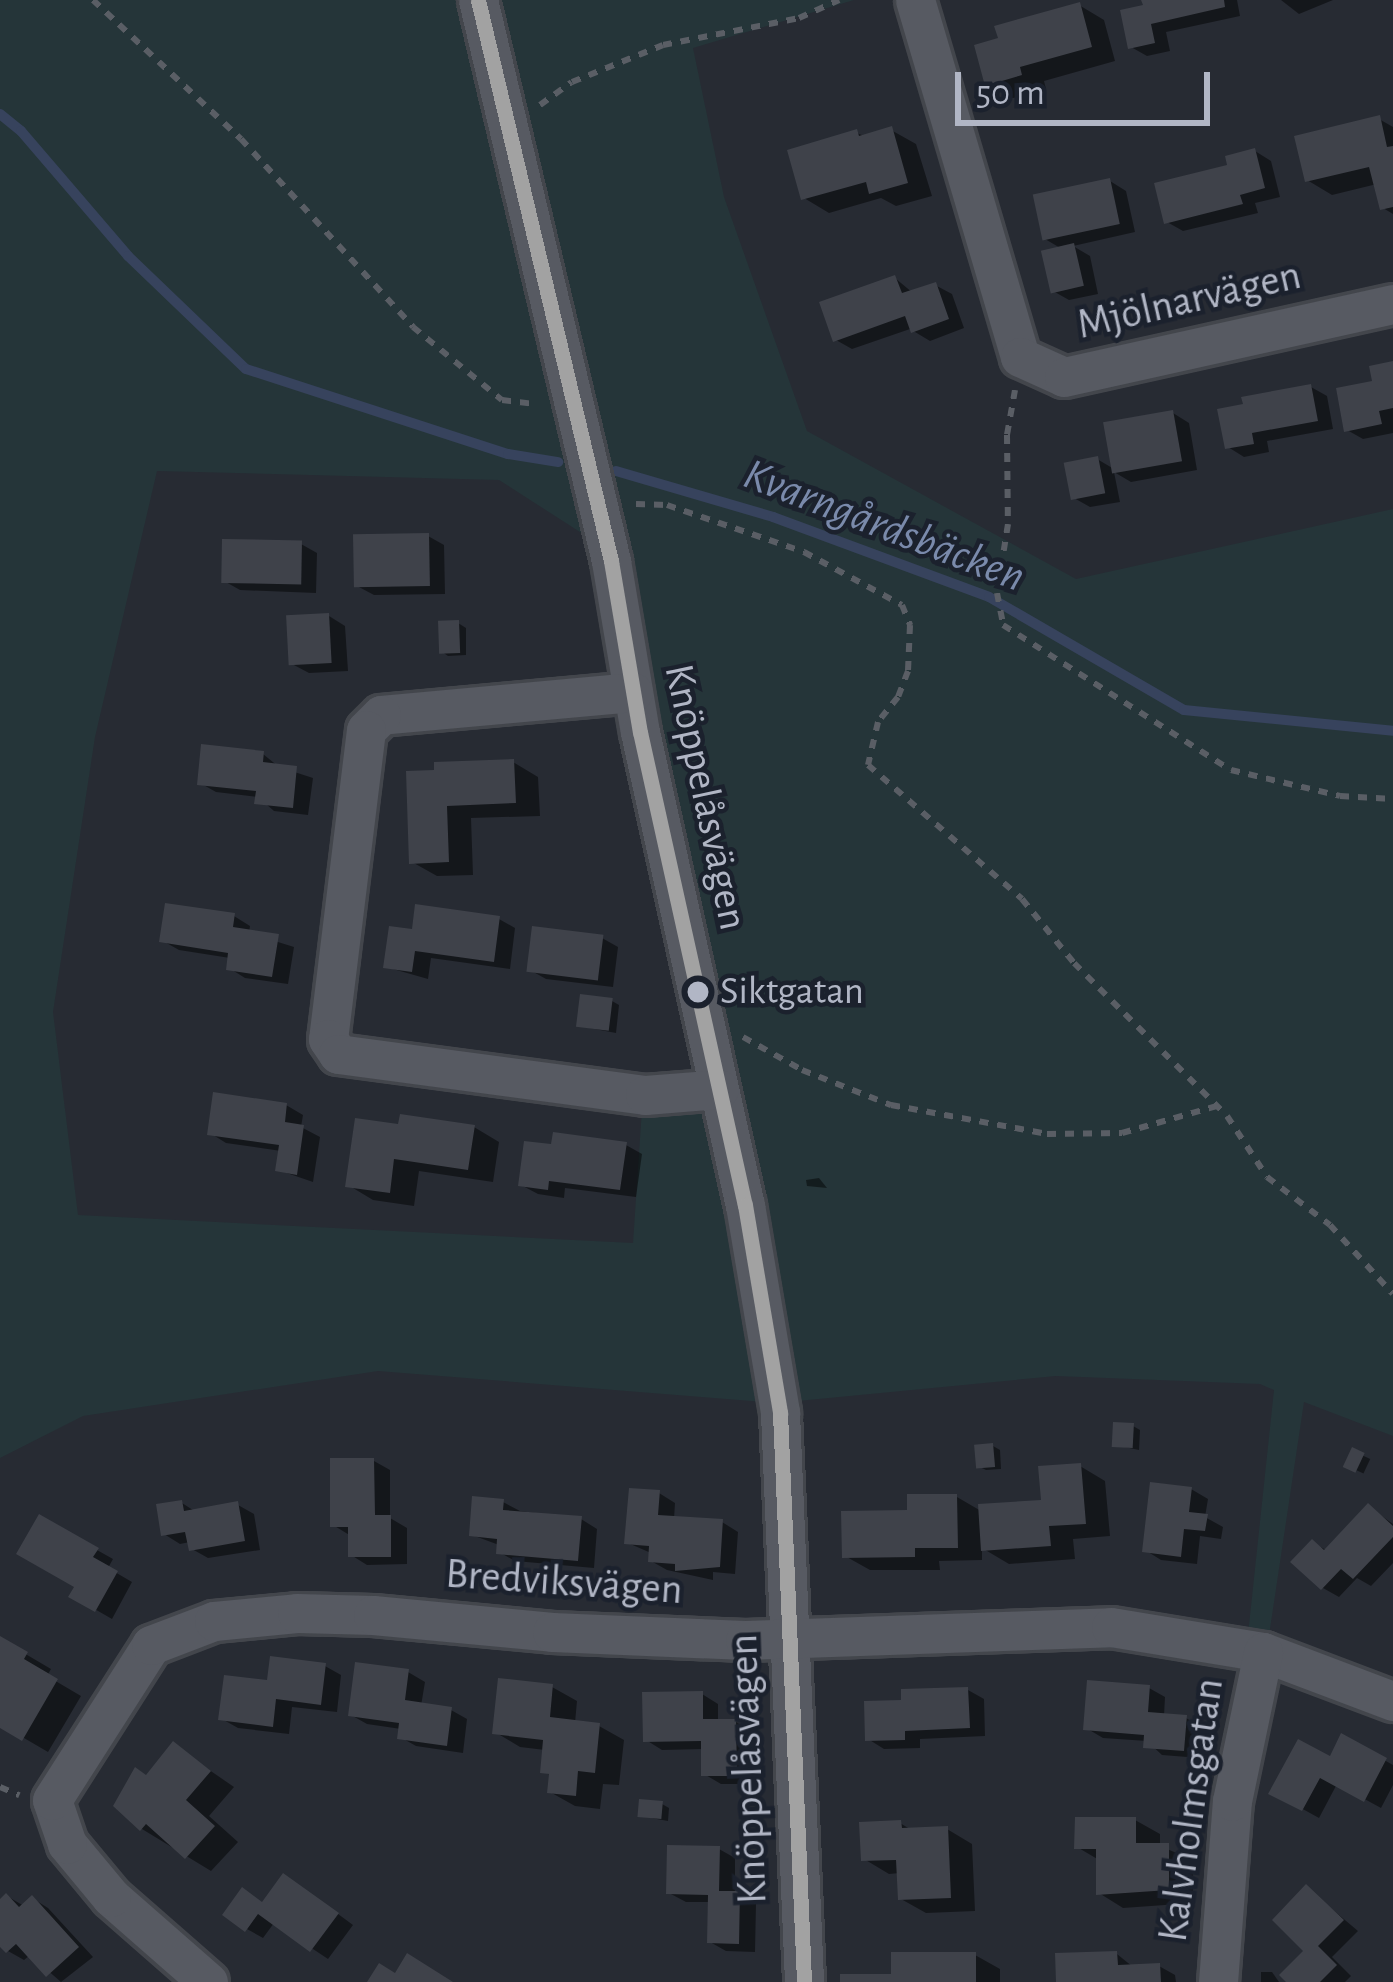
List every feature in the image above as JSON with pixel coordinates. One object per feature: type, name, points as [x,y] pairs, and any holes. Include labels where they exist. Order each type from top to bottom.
[{"type":"street","name":"Knöppelåsvägen","points":[[478,0],[596,498],[719,1089],[780,1413],[804,1982]]},
{"type":"street","points":[[915,0],[1020,356]]},
{"type":"street","name":"Mjölnarvägen","points":[[1020,356],[1064,376],[1393,304]]},
{"type":"street","points":[[633,692],[381,715],[366,730],[328,1039],[338,1054],[645,1096],[719,1089]]},
{"type":"street","name":"Bredviksvägen","points":[[208,1982],[111,1897],[68,1844],[52,1800],[151,1645],[214,1621],[297,1613],[576,1634],[790,1640],[1111,1627],[1263,1652],[1393,1701]]},
{"type":"street","name":"Kalvholmsgatan","points":[[1218,1982],[1232,1801],[1263,1652]]},
{"type":"path","points":[[93,0],[241,140],[413,327],[502,400],[575,410]]},
{"type":"path","points":[[529,116],[572,82],[604,67],[663,45],[799,18],[838,0]]},
{"type":"path","points":[[1020,356],[1007,435],[1008,524],[998,593],[1004,625],[1231,770],[1340,796],[1393,799]]},
{"type":"path","points":[[596,498],[667,505],[803,552],[902,604],[910,626],[908,671],[898,697],[878,722],[868,765],[1022,899],[1074,963],[1217,1106],[1267,1177],[1330,1225],[1393,1294]]},
{"type":"path","points":[[729,1030],[802,1070],[891,1105],[1047,1134],[1122,1133],[1217,1106]]},
{"type":"shaded area","points":[[0,0],[854,0],[693,48],[724,197],[807,431],[1076,579],[1393,509],[1393,1436],[1304,1402],[1267,1649],[1247,1644],[1274,1390],[1260,1384],[1056,1376],[777,1403],[378,1371],[83,1416],[0,1458]],"holes":[[[157,471],[499,480],[608,550],[719,1094],[642,1109],[633,1243],[78,1215],[53,1012],[95,737]]]},
{"type":"building","points":[[1141,0],[1224,0],[1225,7],[1151,24],[1155,43],[1128,49],[1120,10],[1143,5]]},
{"type":"building","points":[[1080,2],[1092,47],[1020,67],[1022,75],[985,86],[974,45],[998,38],[994,26]]},
{"type":"building","points":[[1380,115],[1387,147],[1393,146],[1393,207],[1380,210],[1369,167],[1305,182],[1294,136]]},
{"type":"building","points":[[892,126],[908,183],[869,194],[866,182],[801,200],[787,150],[857,129],[859,136]]},
{"type":"building","points":[[1255,148],[1265,188],[1240,195],[1243,204],[1164,224],[1154,183],[1227,165],[1225,156]]},
{"type":"building","points":[[1110,178],[1120,224],[1042,240],[1033,194]]},
{"type":"building","points":[[1074,243],[1084,286],[1051,294],[1041,251]]},
{"type":"building","points":[[895,275],[902,293],[936,282],[949,319],[911,333],[905,316],[833,342],[819,302]]},
{"type":"building","points":[[1393,361],[1393,408],[1379,411],[1382,424],[1344,432],[1336,388],[1372,381],[1369,366]]},
{"type":"building","points":[[1311,384],[1318,421],[1252,433],[1254,444],[1225,449],[1217,409],[1243,404],[1241,397]]},
{"type":"building","points":[[1173,410],[1182,461],[1112,474],[1103,422]]},
{"type":"building","points":[[1098,456],[1105,493],[1071,500],[1064,463]]},
{"type":"building","points":[[429,533],[430,586],[354,587],[353,534]]},
{"type":"building","points":[[222,539],[302,540],[301,584],[221,583]]},
{"type":"building","points":[[329,613],[332,663],[289,665],[286,615]]},
{"type":"building","points":[[459,620],[460,653],[439,654],[438,621]]},
{"type":"building","points":[[201,744],[264,751],[263,762],[297,766],[293,808],[254,804],[256,791],[197,785]]},
{"type":"building","points":[[514,759],[516,803],[447,806],[449,862],[409,864],[406,771],[434,770],[434,762]]},
{"type":"building","points":[[165,903],[235,913],[233,927],[279,934],[272,977],[226,970],[228,953],[159,942]]},
{"type":"building","points":[[415,904],[500,916],[494,962],[415,951],[412,972],[383,968],[389,926],[412,929]]},
{"type":"building","points":[[532,926],[603,935],[598,980],[526,972]]},
{"type":"building","points":[[580,994],[613,998],[609,1031],[576,1027]]},
{"type":"building","points":[[213,1092],[287,1103],[285,1122],[304,1125],[297,1175],[275,1171],[279,1145],[207,1135]]},
{"type":"building","points":[[400,1114],[475,1125],[468,1170],[394,1159],[390,1193],[345,1187],[355,1118],[398,1124]]},
{"type":"building","points":[[553,1132],[627,1142],[620,1190],[549,1181],[548,1190],[518,1186],[524,1141],[551,1144]]},
{"type":"building","points":[[1113,1422],[1134,1423],[1133,1448],[1112,1447]]},
{"type":"building","points":[[993,1443],[995,1467],[976,1469],[974,1445]]},
{"type":"building","points":[[1352,1447],[1365,1453],[1355,1473],[1343,1467]]},
{"type":"building","points":[[330,1458],[374,1458],[375,1515],[391,1515],[391,1557],[348,1557],[348,1527],[330,1527]]},
{"type":"building","points":[[1081,1463],[1086,1524],[1049,1526],[1051,1546],[981,1551],[978,1504],[1041,1500],[1038,1466]]},
{"type":"building","points":[[1150,1482],[1192,1487],[1189,1512],[1208,1514],[1205,1531],[1184,1529],[1181,1557],[1142,1552]]},
{"type":"building","points":[[629,1488],[660,1490],[658,1515],[723,1519],[720,1567],[675,1571],[675,1564],[648,1562],[649,1546],[624,1544]]},
{"type":"building","points":[[907,1494],[957,1494],[958,1548],[915,1548],[915,1557],[842,1558],[841,1511],[907,1510]]},
{"type":"building","points":[[472,1496],[504,1499],[503,1510],[582,1516],[578,1561],[496,1554],[497,1539],[469,1536]]},
{"type":"building","points":[[182,1500],[184,1511],[238,1501],[245,1541],[189,1551],[185,1532],[161,1536],[156,1504]]},
{"type":"building","points":[[1368,1503],[1393,1526],[1393,1537],[1353,1579],[1341,1569],[1321,1590],[1290,1562],[1312,1539],[1324,1550]]},
{"type":"building","points":[[39,1514],[99,1548],[93,1557],[118,1571],[95,1612],[68,1597],[74,1587],[16,1554]]},
{"type":"building","points":[[0,1636],[28,1652],[24,1659],[58,1679],[22,1741],[0,1728]]},
{"type":"building","points":[[270,1656],[326,1663],[321,1705],[276,1699],[273,1727],[218,1720],[224,1675],[267,1680]]},
{"type":"building","points":[[355,1662],[409,1669],[405,1700],[452,1707],[447,1746],[397,1739],[399,1723],[348,1716]]},
{"type":"building","points":[[498,1678],[553,1684],[550,1717],[600,1723],[595,1773],[578,1771],[576,1796],[547,1793],[549,1774],[540,1773],[543,1740],[492,1734]]},
{"type":"building","points":[[1087,1680],[1150,1685],[1148,1712],[1187,1715],[1184,1751],[1143,1748],[1144,1735],[1083,1730]]},
{"type":"building","points":[[968,1687],[970,1728],[905,1731],[905,1740],[865,1741],[864,1701],[901,1700],[901,1689]]},
{"type":"building","points":[[703,1691],[703,1719],[736,1719],[737,1776],[701,1776],[701,1741],[643,1742],[642,1692]]},
{"type":"building","points":[[1341,1733],[1387,1758],[1364,1802],[1320,1778],[1302,1811],[1268,1794],[1298,1739],[1330,1756]]},
{"type":"building","points":[[173,1741],[211,1771],[186,1800],[215,1826],[185,1859],[146,1824],[140,1831],[113,1806],[135,1767],[146,1775]]},
{"type":"building","points":[[639,1799],[663,1801],[661,1819],[637,1817]]},
{"type":"building","points":[[1075,1817],[1136,1817],[1136,1843],[1169,1843],[1169,1890],[1096,1895],[1096,1849],[1074,1849]]},
{"type":"building","points":[[901,1820],[902,1828],[948,1826],[951,1898],[898,1900],[896,1860],[861,1861],[859,1822]]},
{"type":"building","points":[[667,1845],[720,1846],[719,1891],[740,1891],[739,1944],[707,1943],[708,1895],[666,1894]]},
{"type":"building","points":[[283,1873],[339,1913],[310,1952],[258,1914],[245,1932],[222,1915],[242,1887],[262,1902]]},
{"type":"building","points":[[1306,1884],[1344,1920],[1318,1946],[1337,1965],[1320,1982],[1286,1982],[1279,1975],[1303,1951],[1272,1920]]},
{"type":"building","points":[[6,1893],[19,1907],[32,1895],[79,1947],[46,1977],[16,1944],[6,1953],[0,1947],[0,1899]]},
{"type":"building","points":[[1117,1951],[1118,1965],[1160,1963],[1161,1982],[1056,1982],[1055,1953]]},
{"type":"building","points":[[891,1952],[976,1952],[976,1982],[840,1982],[840,1974],[891,1974]]},
{"type":"building","points":[[407,1953],[453,1982],[367,1982],[379,1963],[395,1973]]},
{"type":"waterway","name":"Kvarngårdsbäcken","points":[[0,114],[21,131],[128,256],[246,369],[508,454],[558,462]]},
{"type":"waterway","name":"Kvarngårdsbäcken","points":[[616,471],[773,517],[989,597],[1184,710],[1393,731]]},
{"type":"transit line","points":[[478,0],[611,561],[640,732],[745,1205],[780,1413],[804,1982]]},
{"type":"place","name":"Siktgatan","points":[[698,992]]}]
